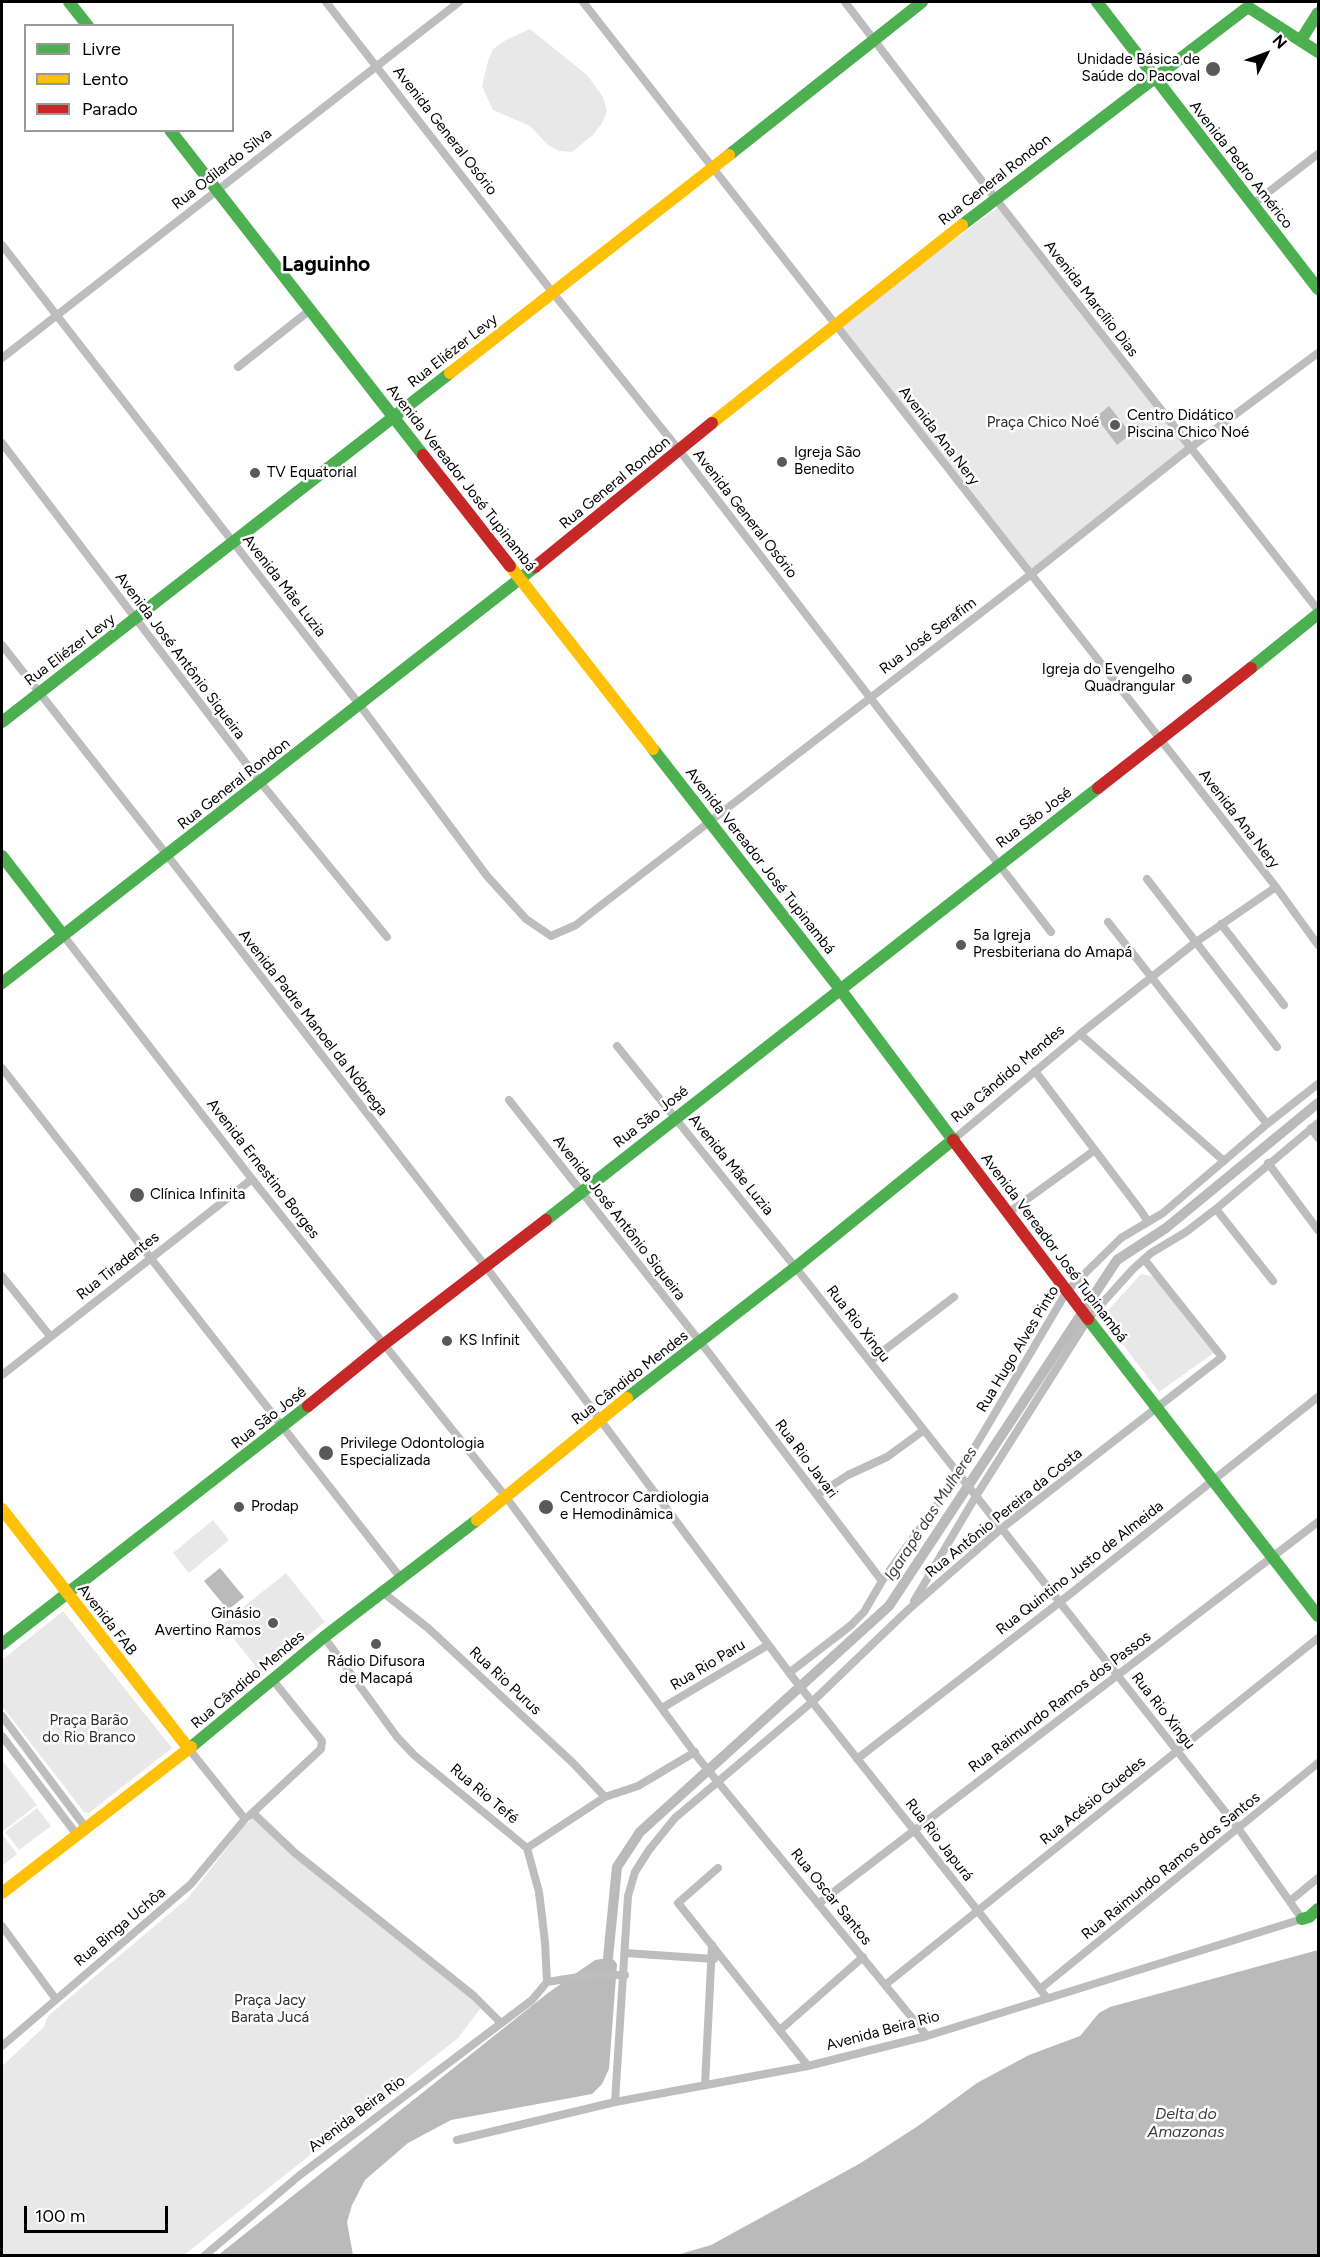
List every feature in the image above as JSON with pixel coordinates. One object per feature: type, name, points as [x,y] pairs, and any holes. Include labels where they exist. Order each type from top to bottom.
[{"type":"street","points":[[69,2],[86,24]]},
{"type":"street","name":"Avenida General Osório","points":[[326,2],[553,293],[679,450],[1052,932]]},
{"type":"street","name":"Rua Odilardo Silva","points":[[2,358],[459,2]]},
{"type":"street","name":"Avenida Ana Nery","points":[[583,2],[1276,887],[1318,945]]},
{"type":"street","name":"Avenida Marcílio Dias","points":[[845,2],[1318,612]]},
{"type":"street","name":"Rua Eliézer Levy","points":[[2,722],[922,2]]},
{"type":"street","name":"Avenida Pedro Américo","points":[[1096,2],[1318,289]]},
{"type":"street","points":[[1244,4],[1318,52]]},
{"type":"street","name":"Rua General Rondon","points":[[2,983],[520,579],[995,198],[1244,4]]},
{"type":"street","points":[[1301,40],[1318,13]]},
{"type":"street","name":"Avenida Vereador José Tupinambá","points":[[172,132],[840,988],[1069,1295],[1318,1616]]},
{"type":"street","points":[[1253,204],[1318,154]]},
{"type":"street","name":"Avenida Mãe Luzia","points":[[2,245],[359,704],[494,884],[526,919],[551,936]]},
{"type":"street","points":[[238,367],[310,310]]},
{"type":"street","name":"Rua José Serafim","points":[[551,936],[561,933],[584,919],[1030,575],[1190,448],[1318,353]]},
{"type":"street","name":"Avenida José Antônio Siqueira","points":[[2,443],[261,783],[387,937]]},
{"type":"street","name":"Rua São José","points":[[2,1644],[999,864],[1160,741],[1318,612]]},
{"type":"street","name":"Avenida Padre Manoel da Nóbrega","points":[[2,645],[486,1267],[599,1420]]},
{"type":"street","name":"Avenida Ernestino Borges","points":[[2,856],[252,1179],[506,1497]]},
{"type":"street","points":[[1147,879],[1277,1047]]},
{"type":"street","name":"Rua Cândido Mendes","points":[[2,1893],[189,1749],[324,1637],[506,1497],[599,1420],[798,1270],[1035,1071],[1196,942],[1276,887]]},
{"type":"street","points":[[1108,922],[1267,1124]]},
{"type":"street","points":[[1221,924],[1284,1005]]},
{"type":"street","points":[[1080,1034],[1224,1161]]},
{"type":"street","name":"Avenida Mãe Luzia","points":[[617,1046],[798,1270]]},
{"type":"street","points":[[2,1068],[400,1577]]},
{"type":"street","points":[[1035,1071],[1148,1222]]},
{"type":"street","name":"Rua Hugo Alves Pinto","points":[[792,1676],[850,1626],[873,1598],[882,1581],[959,1475],[1069,1295],[1121,1238],[1163,1213],[1267,1124],[1318,1084]]},
{"type":"street","name":"Avenida José Antônio Siqueira","points":[[509,1100],[709,1353]]},
{"type":"street","points":[[909,1610],[1086,1317],[1144,1259],[1216,1209],[1315,1125],[1318,1138]]},
{"type":"street","points":[[1008,1214],[1095,1150]]},
{"type":"street","points":[[1268,1163],[1318,1230]]},
{"type":"street","name":"Rua Tiradentes","points":[[2,1375],[252,1179]]},
{"type":"street","points":[[1216,1209],[1273,1281]]},
{"type":"street","name":"Rua Antônio Pereira da Costa","points":[[615,2102],[625,1975],[628,1896],[635,1872],[649,1850],[675,1818],[716,1779],[811,1701],[1002,1528],[1222,1357],[1144,1259]]},
{"type":"street","name":"Rua Rio Xingu","points":[[798,1270],[959,1475]]},
{"type":"street","points":[[2,1276],[50,1336]]},
{"type":"street","points":[[870,1361],[954,1297]]},
{"type":"street","name":"Rua Rio Javari","points":[[709,1353],[882,1581]]},
{"type":"street","name":"Rua Quintino Justo de Almeida","points":[[857,1759],[1318,1399]]},
{"type":"street","points":[[599,1420],[792,1676]]},
{"type":"street","points":[[817,1495],[848,1475],[887,1457],[924,1430]]},
{"type":"street","points":[[959,1475],[976,1496]]},
{"type":"street","name":"Rua Rio Xingu","points":[[976,1496],[1238,1828],[1290,1901],[1312,1916]]},
{"type":"street","points":[[506,1497],[697,1756],[638,1786],[605,1797],[527,1848],[539,1892],[547,1983],[592,1975],[625,1975]]},
{"type":"street","name":"Avenida FAB","points":[[2,1509],[189,1749]]},
{"type":"street","name":"Rua Raimundo Ramos dos Passos","points":[[818,1904],[1274,1558],[1318,1522]]},
{"type":"street","name":"Rua Rio Purus","points":[[381,1592],[428,1628],[573,1763],[605,1797]]},
{"type":"street","name":"Rua Rio Tefé","points":[[324,1637],[381,1716],[408,1749],[527,1848]]},
{"type":"street","name":"Rua Acésio Guedes","points":[[885,1984],[1318,1638]]},
{"type":"street","name":"Rua Rio Paru","points":[[662,1708],[768,1645]]},
{"type":"street","name":"Rua Rio Japurá","points":[[792,1676],[1047,1998]]},
{"type":"street","name":"Rua Binga Uchôa","points":[[2,2046],[190,1884],[245,1819],[321,1749],[322,1740],[272,1679]]},
{"type":"street","points":[[2,1716],[81,1831]]},
{"type":"street","points":[[2,1736],[81,1831]]},
{"type":"street","points":[[189,1749],[245,1819]]},
{"type":"street","name":"Rua Oscar Santos","points":[[697,1756],[927,2036]]},
{"type":"street","name":"Rua Raimundo Ramos dos Santos","points":[[1040,1989],[1318,1763]]},
{"type":"street","points":[[253,1813],[295,1853],[474,1996],[501,2023]]},
{"type":"street","points":[[718,1868],[678,1903],[808,2066]]},
{"type":"street","points":[[1290,1901],[1318,1878]]},
{"type":"street","name":"Avenida Beira Rio","points":[[457,2140],[615,2102],[808,2066],[927,2036],[1312,1916]]},
{"type":"street","points":[[2,1926],[55,1998]]},
{"type":"street","points":[[705,2085],[712,1946]]},
{"type":"street","points":[[625,1953],[724,1960]]},
{"type":"street","points":[[780,2030],[862,1958]]},
{"type":"street","name":"Avenida Beira Rio","points":[[204,2256],[300,2175],[532,2000],[547,1983]]},
{"type":"green space","points":[[530,29],[587,75],[603,97],[607,111],[602,123],[593,135],[572,152],[559,151],[548,145],[530,126],[493,110],[482,86],[493,49]]},
{"type":"green space","name":"Praça Chico Noé","points":[[1003,204],[1197,448],[1030,575],[835,326]]},
{"type":"green space","points":[[1141,1274],[1156,1277],[1215,1352],[1159,1392],[1102,1317]]},
{"type":"green space","points":[[213,1520],[229,1540],[189,1573],[173,1553]]},
{"type":"green space","name":"Ginásio Avertino Ramos","points":[[286,1573],[325,1622],[261,1673],[222,1624]]},
{"type":"green space","name":"Praça Barão do Rio Branco","points":[[63,1611],[172,1748],[89,1813],[84,1812],[2,1706],[2,1660]]},
{"type":"green space","points":[[2,1760],[37,1805],[2,1832]]},
{"type":"green space","points":[[37,1808],[51,1826],[19,1850],[5,1832]]},
{"type":"green space","name":"Praça Jacy Barata Jucá","points":[[257,1815],[299,1857],[484,2004],[458,2038],[184,2255],[2,2255],[2,2066],[44,2027],[48,2016],[188,1898],[244,1826]]},
{"type":"green space","points":[[2,1834],[17,1854],[2,1866]]},
{"type":"water","points":[[1109,406],[1131,434],[1117,445],[1096,417]]},
{"type":"water","points":[[220,1568],[244,1597],[228,1610],[204,1581]]},
{"type":"water","name":"Delta do Amazonas","points":[[1318,1950],[1318,2255],[677,2255],[711,2245],[859,2164],[918,2126],[977,2083],[1029,2055],[1080,2036],[1099,2013],[1110,2007]]},
{"type":"water","points":[[608,1958],[617,1964],[609,2069],[602,2084],[592,2094],[451,2120],[408,2143],[365,2180],[352,2205],[347,2222],[353,2255],[217,2256],[548,1993],[595,1960]]},
{"type":"waterway","name":"Igarapé das Mulheres","points":[[608,1958],[617,1867],[640,1832],[889,1606],[1117,1260],[1166,1228],[1318,1103]]},
{"type":"traffic: fast","points":[[69,2],[86,24]]},
{"type":"traffic: fast","points":[[729,155],[922,2]]},
{"type":"traffic: fast","points":[[1097,2],[1318,289]]},
{"type":"traffic: fast","points":[[962,225],[1248,7],[1318,52]]},
{"type":"traffic: fast","points":[[1301,40],[1318,13]]},
{"type":"traffic: fast","points":[[172,132],[423,455]]},
{"type":"traffic: fast","points":[[2,722],[450,373]]},
{"type":"traffic: fast","points":[[2,983],[535,567]]},
{"type":"traffic: fast","points":[[1251,668],[1318,614]]},
{"type":"traffic: fast","points":[[653,749],[840,989],[953,1140]]},
{"type":"traffic: fast","points":[[546,1220],[1098,788]]},
{"type":"traffic: fast","points":[[2,856],[63,935]]},
{"type":"traffic: fast","points":[[627,1398],[796,1267],[954,1139]]},
{"type":"traffic: fast","points":[[1088,1319],[1318,1616]]},
{"type":"traffic: fast","points":[[2,1644],[308,1406]]},
{"type":"traffic: fast","points":[[191,1747],[324,1637],[477,1520]]},
{"type":"traffic: fast","points":[[1302,1919],[1309,1917],[1318,1909]]},
{"type":"traffic: slow","points":[[450,373],[729,155]]},
{"type":"traffic: slow","points":[[712,423],[962,225]]},
{"type":"traffic: slow","points":[[510,566],[653,749]]},
{"type":"traffic: slow","points":[[477,1520],[627,1398]]},
{"type":"traffic: slow","points":[[2,1509],[189,1749]]},
{"type":"traffic: slow","points":[[2,1893],[191,1747]]},
{"type":"traffic: jam","points":[[535,567],[712,423]]},
{"type":"traffic: jam","points":[[423,455],[510,566]]},
{"type":"traffic: jam","points":[[1098,788],[1251,668]]},
{"type":"traffic: jam","points":[[953,1140],[1088,1319]]},
{"type":"traffic: jam","points":[[308,1406],[383,1345],[546,1220]]},
{"type":"place","name":"Unidade Básica de Saúde do Pacoval","points":[[1213,69]]},
{"type":"place","name":"Centro Didático Piscina Chico Noé","points":[[1115,425]]},
{"type":"place","name":"Igreja São Benedito","points":[[782,462]]},
{"type":"place","name":"TV Equatorial","points":[[255,473]]},
{"type":"place","name":"Igreja do Evengelho Quadrangular","points":[[1187,679]]},
{"type":"place","name":"5a Igreja Presbiteriana do Amapá","points":[[961,945]]},
{"type":"place","name":"Clínica Infinita","points":[[137,1195]]},
{"type":"place","name":"KS Infinit","points":[[447,1341]]},
{"type":"place","name":"Privilege Odontologia Especializada","points":[[326,1453]]},
{"type":"place","name":"Prodap","points":[[239,1507]]},
{"type":"place","name":"Centrocor Cardiologia e Hemodinâmica","points":[[546,1507]]},
{"type":"place","name":"Ginásio Avertino Ramos","points":[[273,1623]]},
{"type":"place","name":"Rádio Difusora de Macapá","points":[[376,1644]]},
{"type":"district","name":"Laguinho","points":[[326,265]]}]
